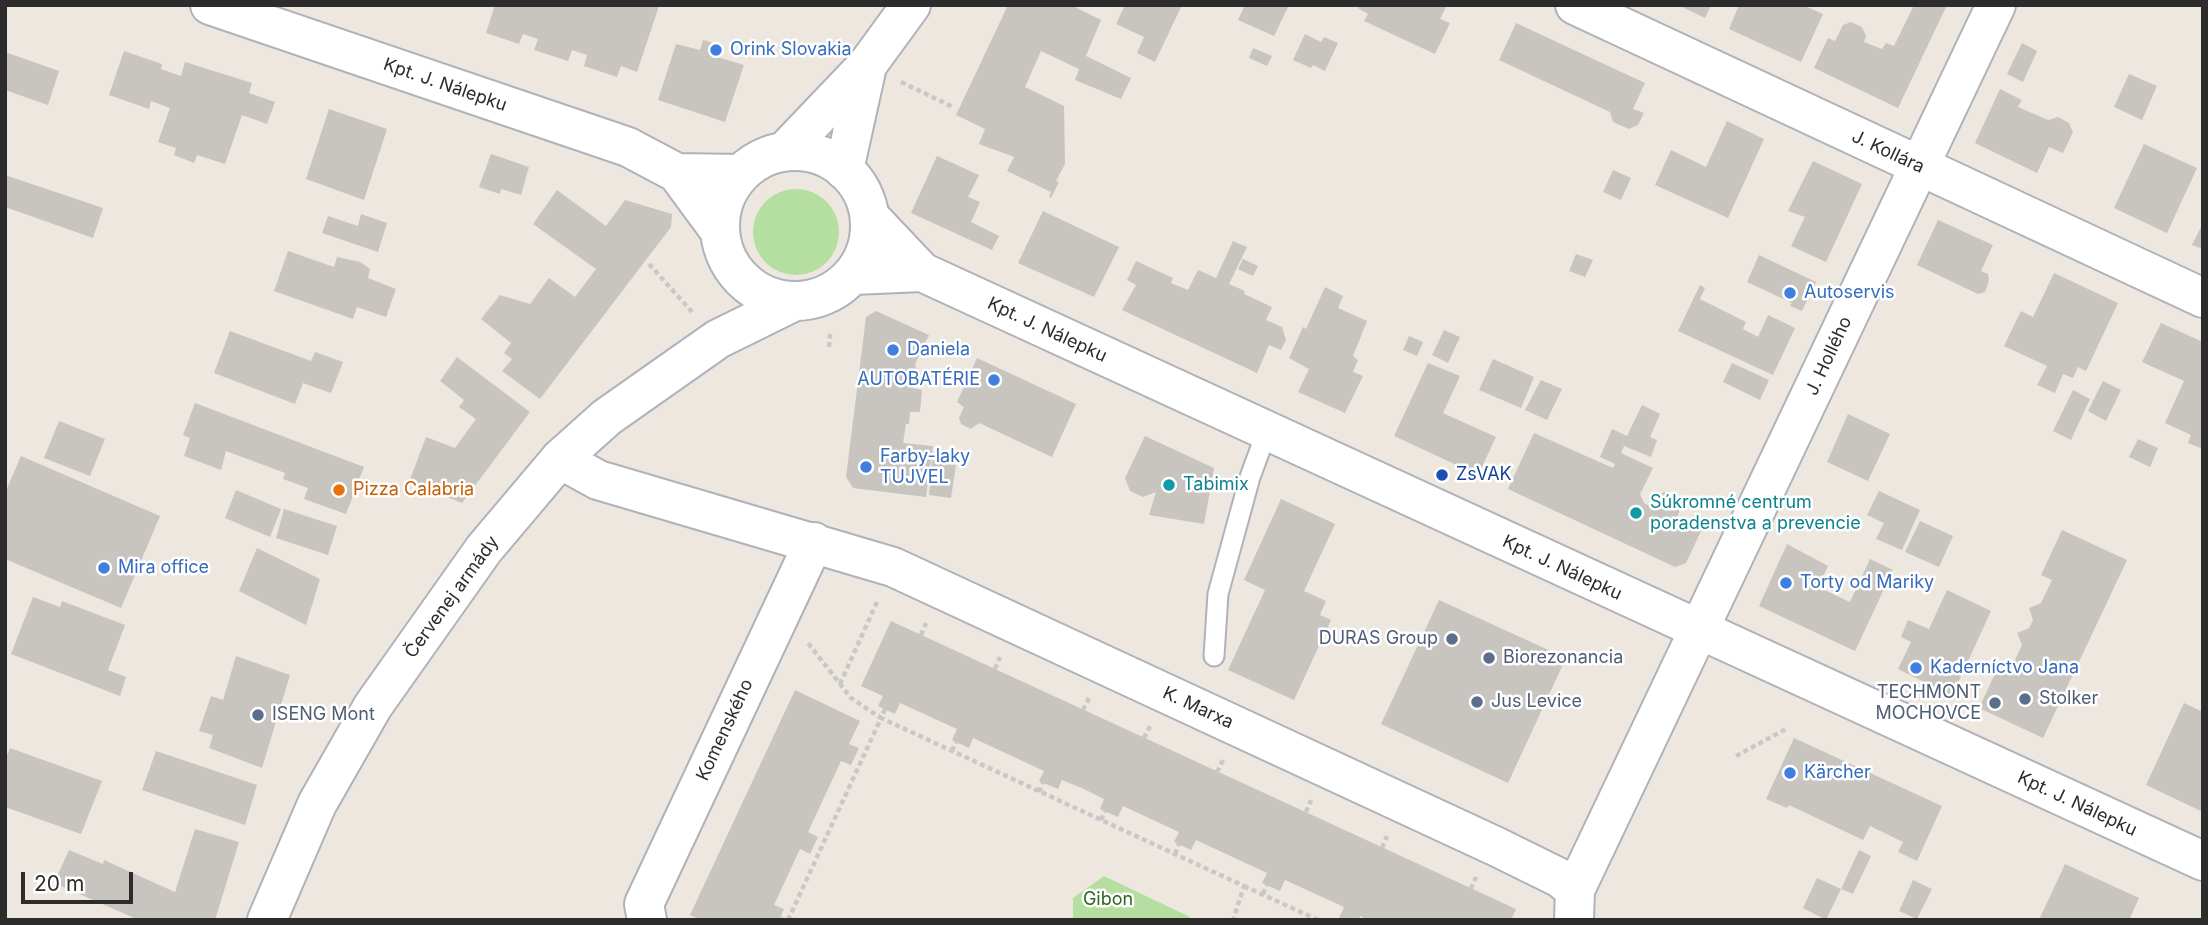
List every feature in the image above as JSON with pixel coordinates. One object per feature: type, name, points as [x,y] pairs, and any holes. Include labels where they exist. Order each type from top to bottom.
[{"type":"street","name":"Kpt. J. Nálepku","points":[[210,5],[628,147],[677,173],[740,174]]},
{"type":"street","points":[[844,170],[911,5]]},
{"type":"street","name":"J. Kollára","points":[[1574,5],[2203,298]]},
{"type":"street","name":"J. Hollého","points":[[1699,631],[1996,5]]},
{"type":"street","points":[[785,151],[816,154],[831,160],[844,170],[861,191],[870,217],[867,248],[853,275],[830,293],[812,300],[780,300],[755,291],[744,283],[724,246],[720,218],[726,194],[740,174],[760,159],[785,151],[884,73]]},
{"type":"street","name":"Kpt. J. Nálepku","points":[[677,173],[724,246]]},
{"type":"street","name":"Kpt. J. Nálepku","points":[[870,217],[922,272],[2203,861]]},
{"type":"street","points":[[706,326],[724,246]]},
{"type":"street","name":"Kpt. J. Nálepku","points":[[853,275],[922,272]]},
{"type":"street","name":"Červenej armády","points":[[267,920],[317,804],[373,706],[484,549],[560,459],[706,326],[793,302]]},
{"type":"street","name":"K. Marxa","points":[[560,459],[598,480],[814,542],[904,572],[1496,846],[1560,878],[1574,905]]},
{"type":"street","name":"Komenského","points":[[647,920],[644,904],[814,542]]},
{"type":"street","name":"K. Marxa","points":[[1574,905],[1699,631]]},
{"type":"lane","points":[[1214,656],[1218,594],[1250,477],[1267,431]]},
{"type":"path","points":[[884,73],[953,107]]},
{"type":"path","points":[[649,264],[706,326]]},
{"type":"path","points":[[829,347],[830,334]]},
{"type":"path","points":[[840,684],[877,601]]},
{"type":"path","points":[[807,642],[851,698],[881,718],[1318,920]]},
{"type":"path","points":[[784,919],[821,848],[885,709]]},
{"type":"path","points":[[1736,756],[1787,728]]},
{"type":"path","points":[[952,751],[956,742]]},
{"type":"path","points":[[855,757],[862,760]]},
{"type":"path","points":[[1039,792],[1043,782]]},
{"type":"path","points":[[1101,820],[1105,811]]},
{"type":"path","points":[[814,845],[821,848]]},
{"type":"path","points":[[1175,853],[1179,845]]},
{"type":"path","points":[[1263,894],[1267,885]]},
{"type":"path","points":[[1233,920],[1244,886]]},
{"type":"green space","points":[[796,189],[812,193],[826,202],[835,216],[839,232],[835,248],[826,262],[812,271],[796,275],[780,271],[766,262],[757,248],[753,232],[757,216],[766,202],[780,193]]},
{"type":"green space","name":"Gibon","points":[[1104,876],[1190,917],[1189,920],[1073,920],[1073,898]]},
{"type":"building","points":[[495,5],[659,6],[637,72],[621,66],[617,77],[584,66],[587,55],[572,50],[568,61],[534,50],[538,39],[523,34],[519,44],[486,33]]},
{"type":"building","points":[[1008,5],[1071,5],[1101,20],[1086,56],[1131,78],[1121,99],[1075,80],[1079,69],[1041,51],[1025,87],[1064,106],[1065,164],[1051,198],[1051,192],[1007,171],[1014,157],[979,144],[985,129],[956,115]]},
{"type":"building","points":[[1125,5],[1182,5],[1155,62],[1137,53],[1144,37],[1116,24]]},
{"type":"building","points":[[1245,5],[1289,5],[1274,36],[1238,20]]},
{"type":"building","points":[[1360,5],[1447,5],[1440,19],[1450,23],[1435,54],[1364,21],[1368,14],[1358,8]]},
{"type":"building","points":[[1678,5],[1711,5],[1705,18]]},
{"type":"building","points":[[1739,5],[1803,5],[1823,14],[1801,62],[1729,29]]},
{"type":"building","points":[[1914,5],[1947,5],[1898,108],[1814,68],[1828,38],[1835,41],[1843,25],[1851,22],[1862,27],[1866,36],[1864,42],[1882,49],[1886,43],[1894,46]]},
{"type":"building","points":[[1516,23],[1645,83],[1633,109],[1644,113],[1638,125],[1629,129],[1613,122],[1610,112],[1499,60]]},
{"type":"building","points":[[1305,34],[1321,42],[1324,37],[1338,43],[1325,71],[1293,60]]},
{"type":"building","points":[[703,40],[721,45],[717,57],[744,65],[725,122],[658,100],[676,44],[700,50]]},
{"type":"building","points":[[2022,43],[2037,51],[2023,82],[2007,74]]},
{"type":"building","points":[[1253,48],[1272,56],[1267,66],[1249,58]]},
{"type":"building","points":[[124,51],[162,64],[161,69],[181,76],[185,62],[252,83],[249,93],[275,102],[267,124],[242,115],[225,164],[197,155],[194,163],[174,155],[176,148],[158,142],[170,108],[151,101],[149,109],[109,95]]},
{"type":"building","points":[[5,52],[59,71],[48,105],[5,90]]},
{"type":"building","points":[[2129,74],[2157,86],[2142,120],[2114,107]]},
{"type":"building","points":[[2000,89],[2022,100],[2018,107],[2048,120],[2058,117],[2069,123],[2073,132],[2063,153],[2049,147],[2037,173],[1975,143]]},
{"type":"building","points":[[329,109],[387,129],[364,200],[306,179]]},
{"type":"building","points":[[1727,121],[1764,139],[1728,218],[1655,185],[1671,150],[1706,167]]},
{"type":"building","points":[[2144,144],[2197,168],[2167,233],[2114,208]]},
{"type":"building","points":[[491,154],[529,167],[521,195],[501,189],[500,194],[479,187]]},
{"type":"building","points":[[937,156],[979,175],[968,197],[980,202],[971,222],[999,236],[992,250],[911,213]]},
{"type":"building","points":[[1813,161],[1862,184],[1826,262],[1791,246],[1805,217],[1788,211]]},
{"type":"building","points":[[1613,170],[1631,178],[1621,200],[1603,192]]},
{"type":"building","points":[[5,175],[103,208],[93,238],[5,207]]},
{"type":"building","points":[[557,190],[606,226],[625,200],[672,214],[671,227],[540,399],[502,371],[512,359],[504,353],[511,343],[481,319],[500,295],[530,304],[549,278],[575,297],[596,269],[533,224]]},
{"type":"building","points":[[1043,211],[1119,247],[1094,297],[1018,263]]},
{"type":"building","points":[[361,214],[387,223],[378,252],[322,233],[328,216],[358,226]]},
{"type":"building","points":[[1938,220],[1993,245],[1981,271],[1988,274],[1985,292],[1978,294],[1917,265]]},
{"type":"building","points":[[2203,223],[2203,249],[2192,245]]},
{"type":"building","points":[[1233,241],[1247,247],[1229,284],[1272,307],[1266,320],[1282,327],[1286,340],[1281,350],[1269,345],[1257,373],[1122,310],[1136,285],[1127,280],[1136,261],[1173,278],[1171,283],[1188,290],[1198,270],[1216,278]]},
{"type":"building","points":[[288,251],[334,267],[337,257],[360,262],[370,269],[368,278],[396,289],[386,317],[357,307],[353,319],[274,291]]},
{"type":"building","points":[[1576,254],[1593,260],[1585,277],[1569,271]]},
{"type":"building","name":"Autoservis","points":[[1759,255],[1816,282],[1802,311],[1790,306],[1792,303],[1747,282]]},
{"type":"building","points":[[1243,259],[1258,266],[1253,276],[1238,269]]},
{"type":"building","points":[[2054,273],[2118,303],[2086,371],[2078,367],[2073,378],[2063,374],[2055,393],[2037,385],[2047,366],[2004,346],[2021,311],[2033,317]]},
{"type":"building","points":[[1700,285],[1705,288],[1700,299],[1746,322],[1743,329],[1758,337],[1768,315],[1795,328],[1773,375],[1678,331]]},
{"type":"building","points":[[1325,287],[1343,296],[1338,308],[1367,321],[1353,356],[1358,360],[1353,372],[1363,376],[1345,413],[1298,392],[1309,369],[1289,358]]},
{"type":"building","points":[[876,311],[929,335],[915,364],[918,376],[913,388],[922,390],[920,412],[910,412],[903,443],[933,446],[926,497],[853,488],[846,477],[866,317]]},
{"type":"building","points":[[2161,323],[2203,342],[2203,449],[2188,443],[2191,435],[2165,423],[2184,381],[2142,362]]},
{"type":"building","points":[[1444,330],[1460,337],[1448,363],[1432,355]]},
{"type":"building","points":[[230,331],[311,361],[315,352],[343,362],[331,393],[303,383],[295,404],[214,373]]},
{"type":"building","points":[[1409,336],[1423,342],[1417,356],[1403,350]]},
{"type":"building","points":[[457,357],[530,412],[462,503],[409,482],[426,437],[455,448],[476,419],[459,407],[464,400],[440,381]]},
{"type":"building","points":[[977,358],[1076,404],[1052,457],[979,423],[971,429],[961,424],[959,418],[964,407],[957,402]]},
{"type":"building","points":[[1493,359],[1534,377],[1521,408],[1479,390]]},
{"type":"building","points":[[1428,363],[1460,376],[1443,413],[1496,437],[1478,475],[1394,436]]},
{"type":"building","points":[[1732,363],[1769,380],[1760,400],[1723,382]]},
{"type":"building","points":[[1541,380],[1562,389],[1547,420],[1525,410]]},
{"type":"building","points":[[2103,381],[2121,390],[2106,421],[2088,411]]},
{"type":"building","points":[[2073,390],[2090,399],[2071,440],[2053,431]]},
{"type":"building","points":[[195,403],[364,467],[346,514],[304,499],[308,488],[283,479],[285,473],[226,451],[221,470],[184,456],[190,438],[183,435]]},
{"type":"building","points":[[1642,405],[1660,414],[1650,437],[1657,440],[1651,457],[1624,446],[1621,453],[1653,468],[1640,494],[1644,503],[1653,508],[1660,494],[1665,492],[1682,501],[1677,519],[1702,529],[1686,563],[1675,567],[1508,489],[1534,433],[1613,468],[1615,464],[1600,457],[1612,429],[1627,436]]},
{"type":"building","points":[[1848,414],[1890,434],[1868,481],[1827,462]]},
{"type":"building","points":[[59,421],[105,439],[90,476],[44,458]]},
{"type":"building","name":"Tabimix","points":[[1145,436],[1214,468],[1204,524],[1149,515],[1156,492],[1143,497],[1130,491],[1125,478]]},
{"type":"building","points":[[2138,439],[2158,448],[2150,467],[2129,457]]},
{"type":"building","points":[[21,456],[160,516],[121,608],[5,559],[5,493]]},
{"type":"building","points":[[932,460],[956,465],[951,498],[929,495]]},
{"type":"building","points":[[236,490],[281,509],[270,537],[225,518]]},
{"type":"building","points":[[1879,491],[1920,510],[1902,550],[1876,539],[1884,523],[1867,515]]},
{"type":"building","points":[[1281,499],[1335,524],[1304,591],[1326,601],[1320,615],[1331,620],[1294,700],[1228,670],[1265,590],[1244,580]]},
{"type":"building","points":[[284,509],[337,526],[328,555],[276,538]]},
{"type":"building","points":[[1920,521],[1953,536],[1939,567],[1905,552]]},
{"type":"building","points":[[2062,530],[2127,560],[2043,738],[1979,708],[2000,663],[2011,668],[2022,645],[2017,633],[2029,628],[2033,620],[2029,608],[2041,603],[2052,580],[2041,575]]},
{"type":"building","points":[[1787,544],[1828,566],[1818,587],[1850,602],[1870,559],[1893,570],[1855,651],[1759,606]]},
{"type":"building","points":[[257,548],[320,579],[306,625],[239,591]]},
{"type":"building","points":[[1947,590],[1991,611],[1952,696],[1898,669],[1911,642],[1901,637],[1908,620],[1929,629]]},
{"type":"building","points":[[33,597],[60,607],[62,601],[125,625],[108,670],[126,677],[120,696],[11,654]]},
{"type":"building","points":[[1439,600],[1566,658],[1508,783],[1381,724]]},
{"type":"building","points":[[891,621],[1516,909],[1511,920],[1368,920],[1360,916],[1359,920],[1343,920],[1339,918],[1344,907],[1285,880],[1280,891],[1262,883],[1267,873],[1196,840],[1191,850],[1174,842],[1179,832],[1123,806],[1118,817],[1100,809],[1104,799],[1084,789],[1062,780],[1058,789],[1039,781],[1044,771],[973,738],[969,748],[956,742],[952,740],[957,729],[900,703],[895,714],[878,706],[883,696],[861,686]]},
{"type":"building","points":[[236,656],[290,675],[262,768],[209,748],[213,735],[199,731],[211,696],[223,700]]},
{"type":"building","points":[[795,690],[860,721],[849,744],[859,748],[851,765],[841,761],[808,832],[818,837],[810,854],[800,849],[774,905],[784,909],[779,920],[701,920],[690,915]]},
{"type":"building","points":[[2184,703],[2203,712],[2203,812],[2146,785]]},
{"type":"building","points":[[1794,738],[1942,806],[1917,861],[1898,852],[1903,842],[1870,826],[1863,840],[1789,805],[1787,808],[1766,799]]},
{"type":"building","points":[[10,748],[102,781],[81,834],[5,807],[5,760]]},
{"type":"building","points":[[156,751],[257,785],[245,825],[142,790]]},
{"type":"building","points":[[195,829],[239,842],[215,920],[139,920],[54,883],[69,850],[103,864],[104,860],[175,892]]},
{"type":"building","points":[[1859,850],[1871,856],[1853,894],[1841,889]]},
{"type":"building","points":[[2065,864],[2139,898],[2129,920],[2039,920]]},
{"type":"building","points":[[1817,878],[1841,889],[1826,920],[1803,908]]},
{"type":"building","points":[[1913,880],[1932,889],[1917,919],[1899,911]]},
{"type":"place","name":"Orink Slovakia","points":[[716,50]]},
{"type":"place","name":"Autoservis","points":[[1790,293]]},
{"type":"place","name":"Daniela","points":[[893,350]]},
{"type":"place","name":"AUTOBATÉRIE","points":[[994,380]]},
{"type":"place","name":"Farby-laky TUJVEL","points":[[866,467]]},
{"type":"place","name":"ZsVAK","points":[[1442,475]]},
{"type":"place","name":"Tabimix","points":[[1169,485]]},
{"type":"place","name":"Pizza Calabria","points":[[339,490]]},
{"type":"place","name":"Súkromné centrum poradenstva a prevencie","points":[[1636,513]]},
{"type":"place","name":"Mira office","points":[[104,568]]},
{"type":"place","name":"Torty od Mariky","points":[[1786,583]]},
{"type":"place","name":"DURAS Group","points":[[1452,639]]},
{"type":"place","name":"Biorezonancia","points":[[1489,658]]},
{"type":"place","name":"Kaderníctvo Jana","points":[[1916,668]]},
{"type":"place","name":"Stolker","points":[[2025,699]]},
{"type":"place","name":"Jus Levice","points":[[1477,702]]},
{"type":"place","name":"TECHMONT MOCHOVCE","points":[[1995,703]]},
{"type":"place","name":"ISENG Mont","points":[[258,715]]},
{"type":"place","name":"Kärcher","points":[[1790,773]]}]
